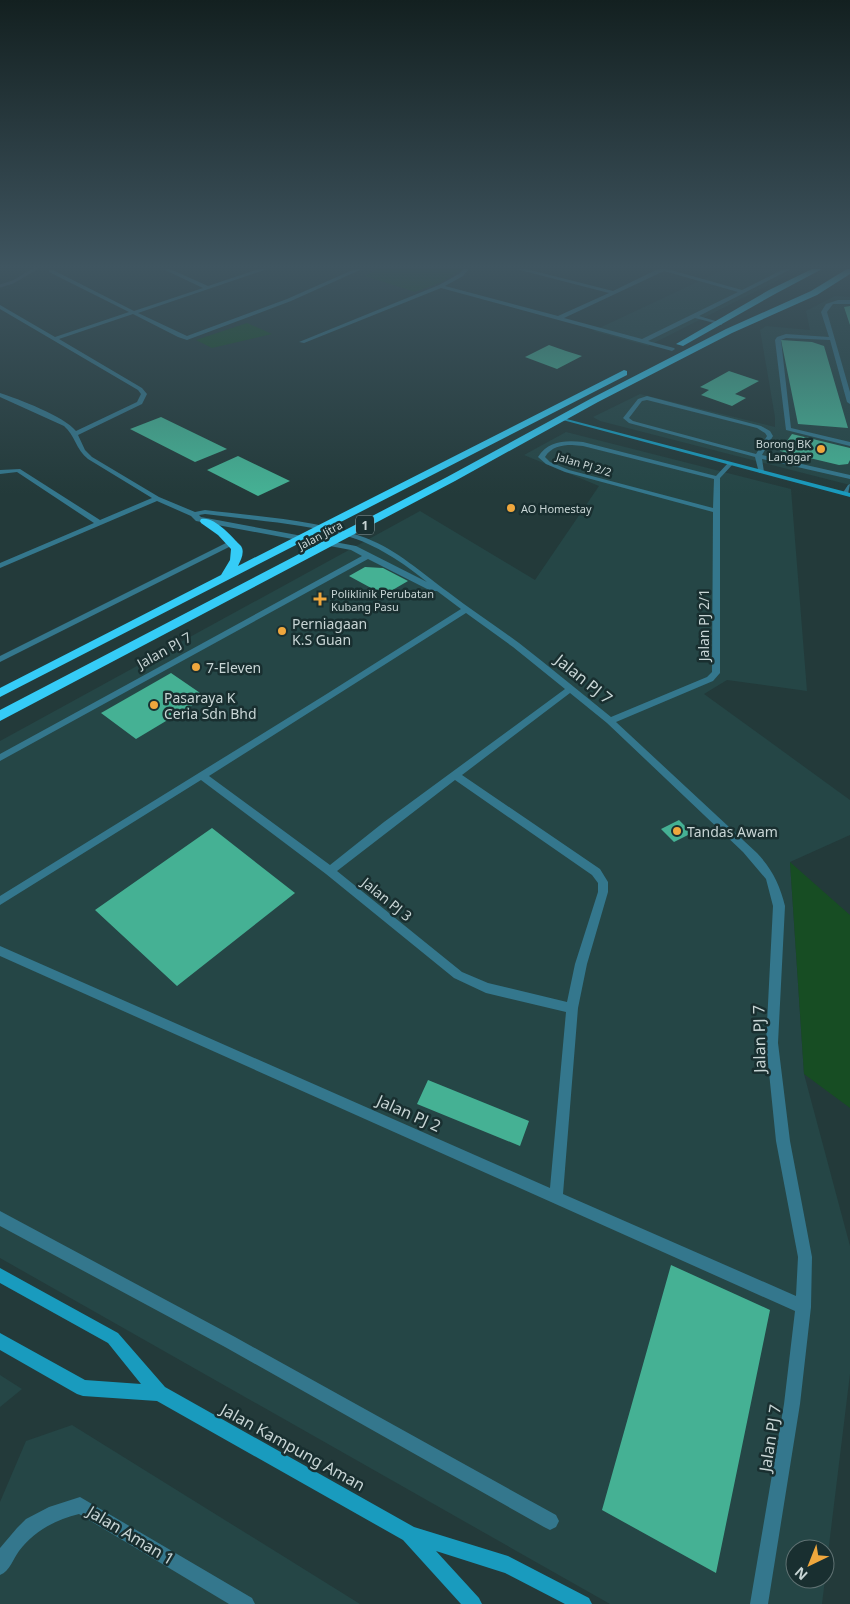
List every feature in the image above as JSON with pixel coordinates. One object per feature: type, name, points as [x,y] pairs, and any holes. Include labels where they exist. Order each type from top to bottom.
[{"type":"highway","name":"Jalan Jitra","points":[[0,693],[682,344]]},
{"type":"highway","name":"Jalan Jitra","points":[[0,716],[348,534],[561,418],[704,344]]},
{"type":"highway","points":[[205,521],[222,533],[237,548],[236,560],[225,578]]},
{"type":"street","points":[[61,344],[140,389],[144,394],[140,403],[74,434]]},
{"type":"street","points":[[654,344],[672,349]]},
{"type":"street","points":[[778,344],[788,429],[850,444]]},
{"type":"street","points":[[833,344],[850,402]]},
{"type":"street","points":[[841,370],[850,370]]},
{"type":"street","points":[[0,395],[65,424],[74,434],[83,453],[157,498],[194,514],[205,521],[353,548],[444,593]]},
{"type":"street","points":[[761,472],[758,456],[770,436],[764,429],[647,398],[640,400],[626,418],[631,422],[758,456],[850,477]]},
{"type":"street","points":[[561,418],[848,494],[850,486]]},
{"type":"street","name":"Jalan PJ 2/2","points":[[717,478],[583,444],[567,443],[554,445],[542,453],[541,457],[548,463],[567,471],[717,511]]},
{"type":"street","points":[[717,478],[730,464]]},
{"type":"street","points":[[0,472],[18,470],[100,523]]},
{"type":"street","name":"Jalan PJ 2/1","points":[[610,721],[680,692],[710,678],[716,673],[717,478]]},
{"type":"street","points":[[0,566],[157,498]]},
{"type":"street","points":[[194,514],[205,512],[348,534],[365,540],[388,552],[424,576],[444,593]]},
{"type":"street","points":[[0,659],[233,543]]},
{"type":"street","name":"Jalan PJ 7","points":[[0,758],[369,555]]},
{"type":"street","name":"Jalan PJ 7","points":[[444,593],[516,645],[610,721],[739,842],[758,861],[775,884],[779,906],[772,1043],[783,1141],[805,1257],[803,1307],[792,1404],[759,1604]]},
{"type":"street","points":[[0,901],[466,609]]},
{"type":"street","points":[[330,871],[570,689]]},
{"type":"street","name":"Jalan PJ 3","points":[[201,775],[330,871],[458,975],[486,988],[572,1008]]},
{"type":"street","points":[[455,775],[596,872],[603,882],[603,892],[581,964],[572,1008],[556,1198]]},
{"type":"street","name":"Jalan PJ 2","points":[[0,951],[803,1307]]},
{"type":"street","points":[[0,1218],[230,1342],[550,1521]]},
{"type":"street","name":"Jalan Kampung Aman","points":[[1,1278],[113,1338],[158,1393],[410,1534],[508,1566],[584,1604]]},
{"type":"street","name":"Jalan Kampung Aman","points":[[0,1341],[82,1388],[158,1393]]},
{"type":"street","name":"Jalan Aman 1","points":[[0,1566],[18,1538],[38,1520],[59,1509],[80,1504],[246,1604]]},
{"type":"street","name":"Jalan Kampung Aman","points":[[410,1534],[473,1604]]},
{"type":"shaded area","points":[[762,344],[850,344],[850,485],[600,421],[593,417],[640,394],[775,427]]},
{"type":"shaded area","points":[[566,432],[791,489],[807,691],[727,680],[704,694],[850,800],[850,835],[790,862],[804,1074],[850,1246],[850,1374],[830,1539],[785,1539],[785,1589],[824,1589],[822,1604],[610,1604],[0,1258],[0,741],[420,511],[535,580],[599,486],[524,455]]},
{"type":"shaded area","points":[[0,1375],[22,1389],[0,1407]]},
{"type":"shaded area","points":[[72,1425],[360,1604],[0,1604],[0,1502],[26,1441]]},
{"type":"green space","points":[[204,344],[230,344],[212,348]]},
{"type":"green space","points":[[790,862],[850,915],[850,1108],[804,1074]]},
{"type":"building","points":[[782,344],[818,344],[824,346],[848,428],[798,424]]},
{"type":"building","points":[[549,345],[582,356],[557,369],[525,357]]},
{"type":"building","points":[[729,371],[759,381],[735,394],[746,398],[732,406],[701,395],[709,390],[700,387]]},
{"type":"building","points":[[161,417],[227,449],[195,462],[130,429]]},
{"type":"building","points":[[792,434],[850,448],[850,460],[848,464],[839,465],[780,451]]},
{"type":"building","points":[[238,456],[290,481],[258,496],[207,470]]},
{"type":"building","points":[[365,567],[383,568],[408,581],[384,595],[349,576]]},
{"type":"building","name":"Pasaraya K Ceria Sdn Bhd","points":[[171,673],[206,697],[136,739],[101,713]]},
{"type":"building","name":"Tandas Awam","points":[[679,820],[692,833],[674,842],[661,829]]},
{"type":"building","points":[[212,828],[295,893],[177,986],[95,910]]},
{"type":"building","points":[[428,1080],[529,1121],[520,1146],[417,1104]]},
{"type":"building","points":[[671,1265],[770,1310],[716,1573],[602,1510]]},
{"type":"place","name":"Borong BK Langgar","points":[[821,449]]},
{"type":"place","name":"AO Homestay","points":[[511,508]]},
{"type":"place","name":"Poliklinik Perubatan Kubang Pasu","points":[[320,599]]},
{"type":"place","name":"Perniagaan K.S Guan","points":[[282,631]]},
{"type":"place","name":"7-Eleven","points":[[196,667]]},
{"type":"place","name":"Pasaraya K Ceria Sdn Bhd","points":[[154,705]]},
{"type":"place","name":"Tandas Awam","points":[[677,831]]}]
